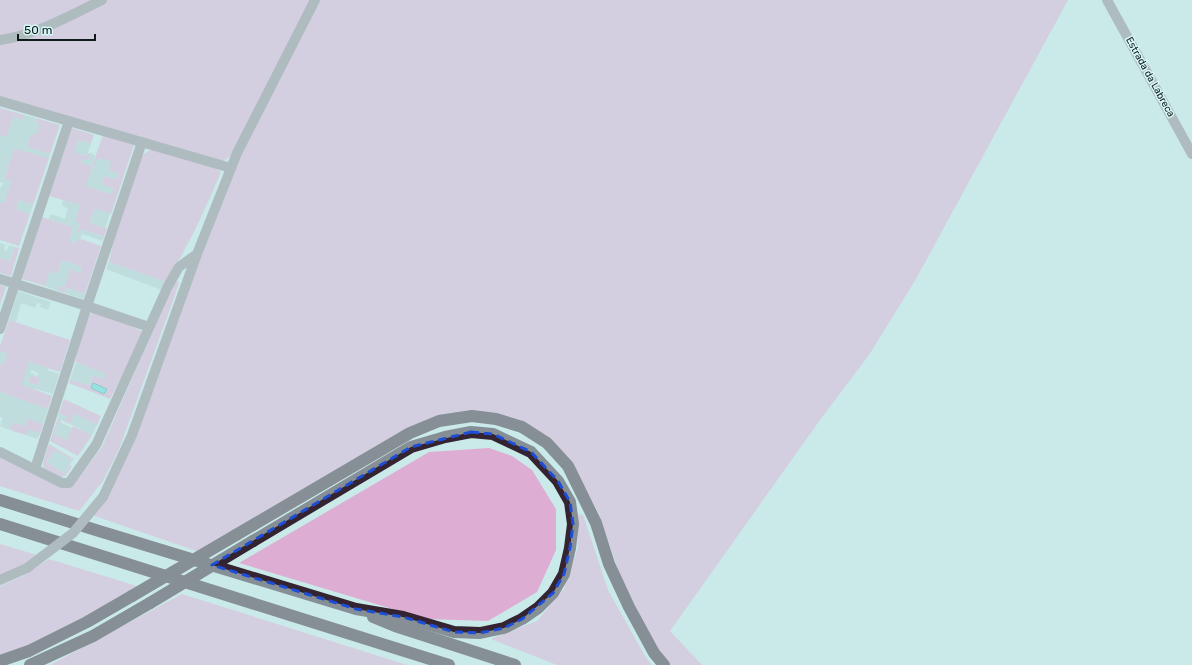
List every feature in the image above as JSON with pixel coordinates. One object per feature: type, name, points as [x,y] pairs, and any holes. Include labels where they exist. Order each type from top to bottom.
[{"type":"highway","points":[[0,661],[29,651],[87,622],[410,432],[439,421],[472,416],[496,420],[522,427],[547,443],[568,466],[596,523],[610,564],[628,606],[654,653],[664,665]]},
{"type":"highway","points":[[30,665],[93,636],[411,447],[445,437],[471,432],[493,434],[531,452],[558,481],[570,502],[573,524],[570,548],[564,574],[553,593],[538,608],[504,628],[480,633],[454,632],[403,617],[356,609]]},
{"type":"highway","points":[[0,494],[45,508],[58,518]]},
{"type":"highway","points":[[0,500],[356,609],[395,626],[515,665]]},
{"type":"highway","points":[[0,524],[449,665]]},
{"type":"street","points":[[0,40],[10,39],[54,24],[102,0]]},
{"type":"street","points":[[0,580],[27,568],[73,534],[103,497],[132,435],[197,254],[237,153],[315,0]]},
{"type":"street","name":"Estrada da Labreca","points":[[1108,0],[1192,154]]},
{"type":"street","points":[[0,101],[231,168]]},
{"type":"street","points":[[0,329],[68,121]]},
{"type":"street","points":[[35,468],[142,142]]},
{"type":"street","points":[[0,452],[35,468],[62,483],[69,483],[96,444],[168,286],[179,268],[197,254]]},
{"type":"street","points":[[0,279],[149,327]]},
{"type":"highlighted area","points":[[471,432],[493,434],[531,452],[558,481],[570,502],[573,524],[570,548],[564,574],[553,593],[522,619],[504,628],[480,633],[454,632],[403,617],[356,609],[212,565],[411,447]]},
{"type":"shaded area","points":[[0,0],[1068,0],[916,279],[869,355],[820,420],[670,631],[702,665],[670,665],[657,650],[620,575],[599,514],[569,459],[496,419],[439,421],[199,552],[89,514],[103,497],[236,153],[223,161],[0,96]]},
{"type":"shaded area","points":[[0,108],[25,115],[23,120],[14,117],[7,137],[0,135]]},
{"type":"shaded area","points":[[36,118],[60,125],[50,154],[27,147],[31,134],[39,123],[35,122]]},
{"type":"shaded area","points":[[72,128],[94,135],[91,144],[78,140],[75,152],[87,156],[91,153],[88,161],[82,159],[81,163],[92,166],[103,135],[134,145],[111,214],[95,209],[90,222],[107,228],[104,237],[82,229],[80,233],[77,232],[80,224],[75,222],[80,205],[49,196]],"holes":[[[93,166],[118,174],[116,179],[104,176],[101,184],[113,189],[111,194],[86,186]]]},
{"type":"shaded area","points":[[14,148],[49,158],[33,205],[19,200],[16,209],[30,214],[19,246],[0,240],[0,202],[4,203],[11,181],[4,179]]},
{"type":"shaded area","points":[[152,149],[217,169],[221,172],[196,228],[166,282],[109,262],[118,221],[138,162],[144,154]]},
{"type":"shaded area","points":[[42,217],[73,227],[69,240],[75,243],[77,239],[81,239],[101,246],[85,294],[66,288],[65,293],[58,291],[60,286],[64,287],[70,269],[80,272],[82,267],[62,260],[58,274],[50,272],[45,286],[22,279]]},
{"type":"shaded area","points":[[15,247],[19,248],[11,276],[0,273],[0,258],[10,261]]},
{"type":"shaded area","points":[[178,281],[179,283],[175,295],[119,449],[103,481],[79,511],[0,486],[0,455],[69,487],[77,480],[102,447],[174,283]]},
{"type":"shaded area","points":[[0,285],[6,287],[0,305]]},
{"type":"shaded area","points":[[98,312],[142,331],[144,335],[110,399],[69,383],[70,380],[89,385],[93,375],[103,379],[105,374],[76,362],[77,351],[85,322],[90,314]]},
{"type":"shaded area","points":[[9,320],[70,340],[60,372],[29,362],[22,385],[52,396],[48,409],[0,392],[0,364],[3,365],[7,354],[0,351],[0,346]]},
{"type":"shaded area","points":[[31,375],[40,378],[38,386],[28,382]]},
{"type":"shaded area","points":[[64,399],[101,416],[97,425],[75,414],[70,424],[65,422],[67,417],[59,413]]},
{"type":"shaded area","points":[[27,418],[43,424],[40,434],[29,430],[26,435],[10,430],[13,422],[25,426]]},
{"type":"shaded area","points":[[58,418],[61,420],[54,434],[66,440],[73,426],[92,435],[78,456],[50,441]]},
{"type":"shaded area","points":[[49,444],[74,459],[72,461],[56,450],[47,462],[64,473],[70,465],[72,466],[65,476],[61,477],[43,468],[43,462]]},
{"type":"shaded area","points":[[489,448],[512,456],[532,470],[556,509],[556,550],[537,592],[488,621],[426,619],[239,563],[429,452]]},
{"type":"shaded area","points":[[577,514],[583,515],[608,590],[645,656],[652,665],[557,665],[491,639],[537,621],[564,589],[578,548]]},
{"type":"shaded area","points":[[0,544],[37,555],[15,570],[0,576]]},
{"type":"shaded area","points":[[49,559],[140,587],[82,621],[21,650],[0,655],[0,586],[23,576]]},
{"type":"shaded area","points":[[182,594],[407,665],[50,665]]},
{"type":"water","points":[[93,383],[107,389],[104,394],[91,388]]},
{"type":"building","points":[[25,115],[36,118],[35,122],[40,123],[36,135],[31,134],[27,147],[50,154],[49,158],[14,148],[4,179],[11,181],[4,204],[0,202],[0,187],[1,188],[3,183],[0,182],[0,135],[7,137],[14,117],[23,120]]},
{"type":"building","points":[[78,140],[91,144],[87,156],[74,152]]},
{"type":"building","points":[[91,153],[95,155],[92,166],[81,163],[82,159],[88,161]]},
{"type":"building","points":[[97,158],[111,161],[109,171],[118,173],[116,179],[104,176],[101,184],[113,189],[111,194],[86,186],[93,166],[95,167]]},
{"type":"building","points":[[19,200],[33,205],[30,214],[16,209]]},
{"type":"building","points":[[63,200],[80,205],[75,222],[80,223],[77,232],[80,233],[81,229],[104,237],[103,241],[82,234],[80,240],[77,239],[76,243],[69,240],[73,227],[49,219],[51,214],[65,219],[68,208],[62,206]]},
{"type":"building","points":[[95,209],[110,213],[105,228],[90,223]]},
{"type":"building","points":[[0,243],[5,245],[4,249],[7,251],[9,245],[15,247],[10,261],[0,258]]},
{"type":"building","points":[[62,260],[82,267],[80,273],[70,269],[64,287],[60,286],[58,291],[45,286],[50,271],[58,274]]},
{"type":"building","points":[[109,262],[166,282],[162,290],[106,269]]},
{"type":"building","points":[[66,288],[85,294],[84,299],[65,293]]},
{"type":"building","points":[[18,291],[51,302],[48,310],[40,307],[41,304],[37,303],[35,308],[21,303],[16,322],[9,320]]},
{"type":"building","points":[[0,351],[7,354],[3,365],[0,364]]},
{"type":"building","points":[[29,362],[48,368],[47,370],[59,374],[53,394],[21,385]],"holes":[[[31,370],[39,373],[36,377],[40,378],[38,386],[28,382],[31,375],[34,376],[35,374],[30,373]]]},
{"type":"building","points":[[76,362],[105,374],[103,379],[93,375],[89,385],[70,380]]},
{"type":"building","points":[[0,392],[48,409],[43,424],[27,418],[25,426],[13,422],[10,430],[0,426],[3,418],[0,417]]},
{"type":"building","points":[[59,413],[67,417],[65,422],[58,418]]},
{"type":"building","points":[[75,414],[97,425],[92,435],[70,424]]},
{"type":"building","points":[[60,422],[72,428],[66,440],[54,434]]},
{"type":"building","points":[[29,429],[40,434],[37,439],[26,435]]},
{"type":"building","points":[[56,450],[72,461],[64,473],[47,462]]}]
